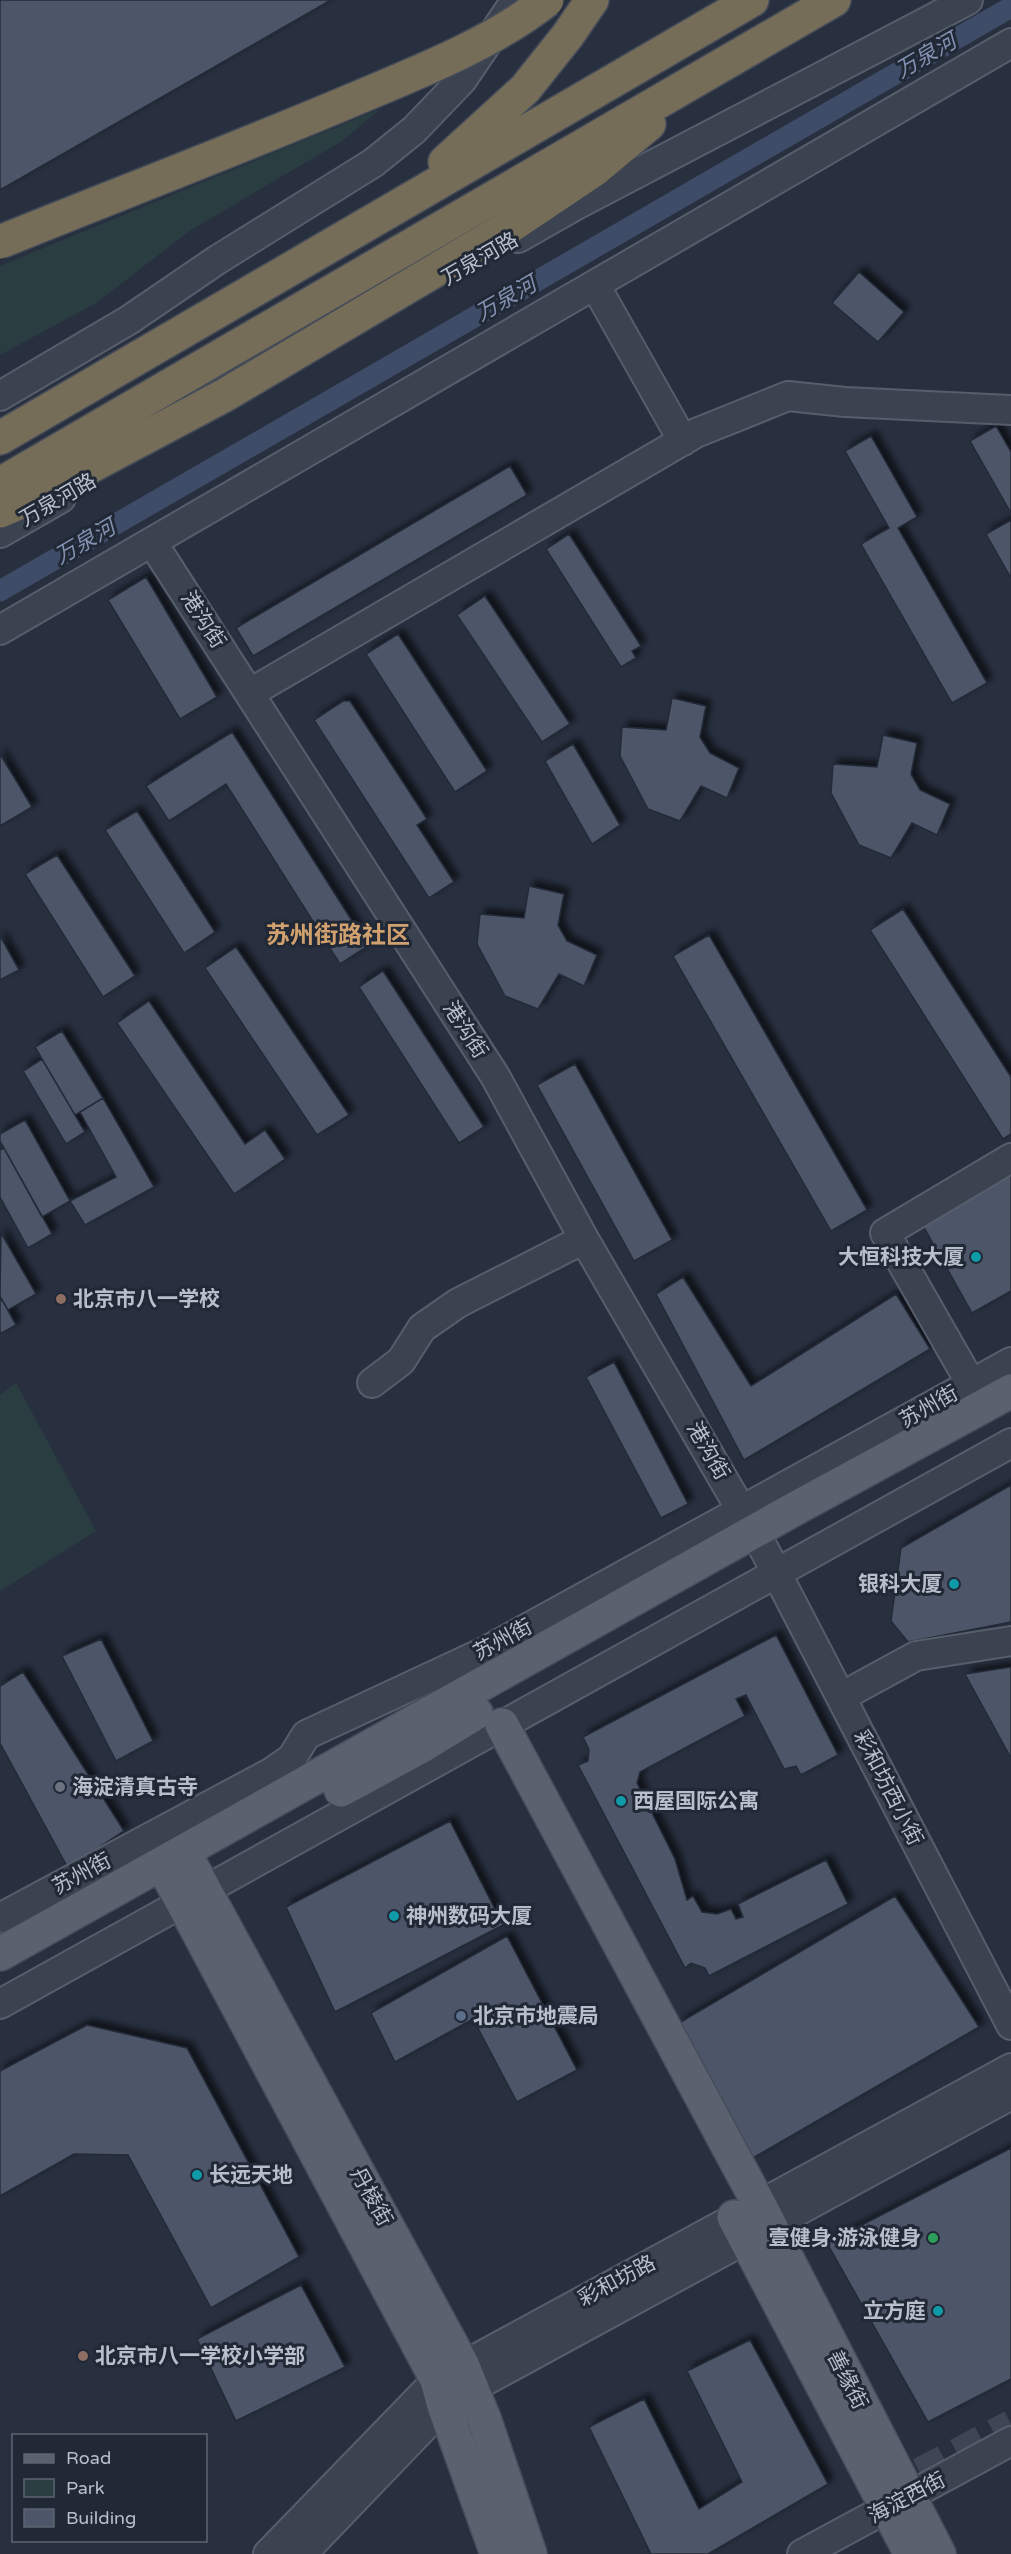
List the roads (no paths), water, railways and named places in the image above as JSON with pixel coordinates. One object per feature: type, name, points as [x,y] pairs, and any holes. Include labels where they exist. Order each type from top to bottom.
[{"type":"highway","points":[[0,242],[446,60],[532,12],[547,0]]},
{"type":"highway","points":[[375,220],[469,142],[525,89],[568,35],[592,0]]},
{"type":"highway","points":[[0,438],[752,0]]},
{"type":"highway","name":"万泉河路","points":[[0,483],[834,0]]},
{"type":"highway","points":[[775,34],[861,0]]},
{"type":"highway","points":[[0,512],[37,495],[225,395],[512,225],[594,170],[728,60]]},
{"type":"highway","points":[[0,420],[103,378]]},
{"type":"highway","points":[[0,507],[70,443]]},
{"type":"main road","name":"苏州街","points":[[0,1977],[422,1746],[994,1399]]},
{"type":"main road","name":"善缘街","points":[[502,1725],[752,2221],[898,2503],[939,2554]]},
{"type":"main road","name":"苏州街","points":[[0,1954],[183,1877]]},
{"type":"main road","name":"丹棱街","points":[[183,1877],[454,2384],[530,2554]]},
{"type":"main road","name":"丹棱街","points":[[454,2384],[497,2554]]},
{"type":"main road","name":"善缘街","points":[[898,2503],[911,2554]]},
{"type":"street","points":[[0,396],[129,320],[217,260],[374,163],[414,130],[462,80],[516,0]]},
{"type":"street","name":"万泉河路","points":[[0,533],[576,205],[968,0]]},
{"type":"street","points":[[0,630],[1011,43]]},
{"type":"street","points":[[595,285],[683,441]]},
{"type":"street","points":[[250,693],[696,433],[788,396],[845,402],[1011,410]]},
{"type":"street","name":"港沟街","points":[[152,542],[495,1076],[584,1239],[759,1542]]},
{"type":"street","points":[[994,1399],[885,1233],[1011,1158]]},
{"type":"street","points":[[372,1383],[401,1361],[422,1328],[458,1303],[584,1239]]},
{"type":"street","name":"苏州街","points":[[994,1399],[1011,1362]]},
{"type":"street","name":"苏州街","points":[[0,1918],[272,1772],[292,1758],[306,1735],[484,1652],[1011,1443]]},
{"type":"street","name":"苏州街","points":[[0,2004],[183,1877],[502,1725],[759,1542]]},
{"type":"street","name":"彩和坊西小街","points":[[759,1542],[1011,2025]]},
{"type":"street","points":[[841,1697],[916,1656],[1011,1641]]},
{"type":"street","name":"彩和坊路","points":[[268,2554],[454,2384],[752,2221],[1011,2068]]},
{"type":"street","name":"彩和坊路","points":[[752,2221],[1011,2095]]},
{"type":"street","name":"彩和坊路","points":[[302,2554],[454,2384]]},
{"type":"street","name":"海淀西街","points":[[802,2554],[1011,2441]]},
{"type":"waterway","name":"万泉河","points":[[0,591],[1011,7]]},
{"type":"tunnel","points":[[894,2495],[890,2487],[1011,2424]]},
{"type":"place","name":"大恒科技大厦","points":[[976,1257]]},
{"type":"place","name":"北京市八一学校","points":[[61,1299]]},
{"type":"place","name":"银科大厦","points":[[954,1584]]},
{"type":"place","name":"海淀清真古寺","points":[[60,1787]]},
{"type":"place","name":"西屋国际公寓","points":[[621,1801]]},
{"type":"place","name":"神州数码大厦","points":[[394,1916]]},
{"type":"place","name":"北京市地震局","points":[[461,2016]]},
{"type":"place","name":"长远天地","points":[[197,2175]]},
{"type":"place","name":"壹健身·游泳健身","points":[[933,2238]]},
{"type":"place","name":"立方庭","points":[[938,2311]]},
{"type":"place","name":"北京市八一学校小学部","points":[[83,2356]]},
{"type":"district","name":"苏州街路社区","points":[[338,935]]}]
